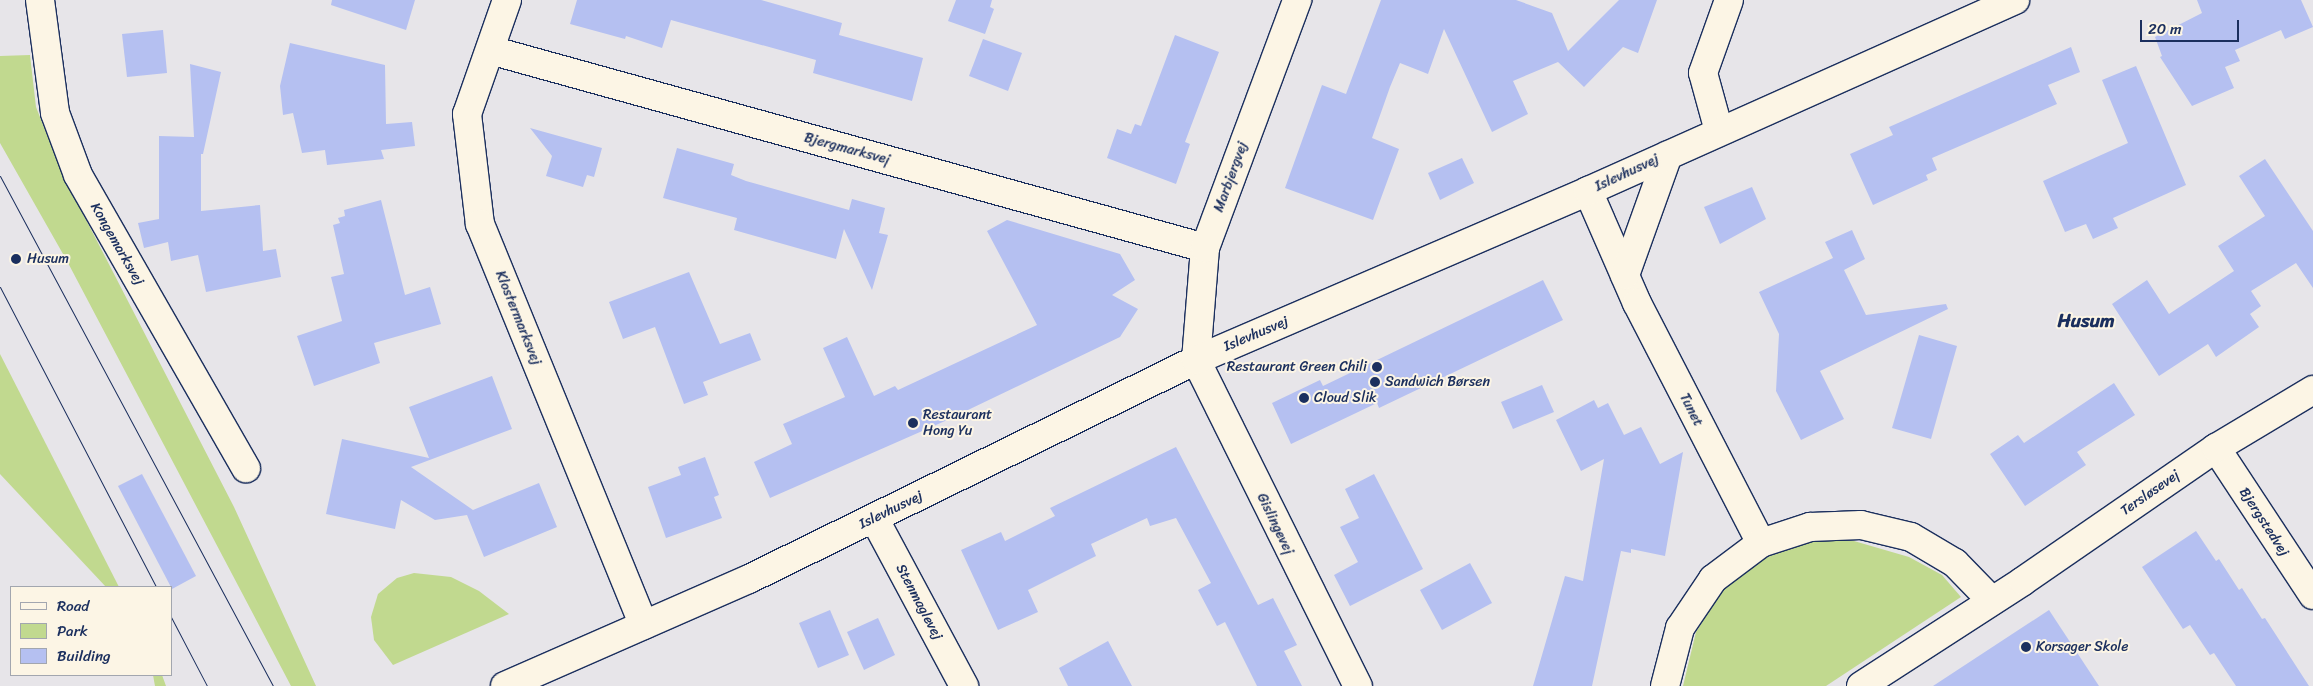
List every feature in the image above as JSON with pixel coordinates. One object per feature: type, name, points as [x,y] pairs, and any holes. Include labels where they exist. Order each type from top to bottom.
[{"type":"street","name":"Kongemarksvej","points":[[40,0],[55,113],[78,175],[246,468]]},
{"type":"street","name":"Klostermarksvej","points":[[507,0],[467,114],[480,224],[644,625]]},
{"type":"street","name":"Marbjergvej","points":[[1196,360],[1205,248],[1297,0]]},
{"type":"street","points":[[1719,131],[1703,73],[1729,0]]},
{"type":"street","name":"Islevhusvej","points":[[505,686],[543,679],[644,625],[874,518],[1196,360],[1588,191],[2015,0]]},
{"type":"street","name":"Bjergmarksvej","points":[[490,50],[1205,248]]},
{"type":"street","points":[[1625,275],[1668,155]]},
{"type":"street","name":"Tunet","points":[[1588,191],[1625,275],[1761,544]]},
{"type":"street","name":"Gislingevej","points":[[1196,360],[1358,686]]},
{"type":"street","name":"Tersløsevej","points":[[1861,686],[2216,448],[2313,390]]},
{"type":"street","name":"Bjergstedvej","points":[[2216,448],[2313,596]]},
{"type":"street","name":"Stenmaglevej","points":[[874,518],[964,686]]},
{"type":"street","points":[[1665,686],[1680,628],[1713,579],[1761,544],[1810,527],[1869,527],[1911,537],[1956,563],[1991,600]]},
{"type":"green space","points":[[30,55],[36,107],[62,173],[234,507],[316,686],[291,686],[67,261],[0,143],[0,56]]},
{"type":"green space","points":[[0,354],[118,586],[105,586],[0,474]]},
{"type":"green space","points":[[1813,541],[1854,541],[1909,557],[1942,575],[1961,597],[1826,686],[1683,686],[1696,632],[1724,588],[1767,557]]},
{"type":"green space","points":[[414,573],[451,577],[479,591],[509,614],[393,665],[374,640],[371,617],[378,594],[397,578]]},
{"type":"green space","points":[[153,676],[162,676],[166,686],[155,686]]},
{"type":"building","points":[[332,0],[415,0],[406,30],[331,5]]},
{"type":"building","points":[[577,0],[761,0],[842,23],[839,35],[923,58],[912,101],[813,73],[816,60],[671,20],[662,48],[626,36],[625,39],[570,24]]},
{"type":"building","points":[[956,0],[992,0],[990,7],[994,9],[985,34],[948,21]]},
{"type":"building","points":[[1381,0],[1516,0],[1552,13],[1568,51],[1619,0],[1657,0],[1638,53],[1623,47],[1584,87],[1558,62],[1513,81],[1528,114],[1492,132],[1444,29],[1428,74],[1400,63],[1372,138],[1399,149],[1373,220],[1285,188],[1322,85],[1346,94]]},
{"type":"building","points":[[2197,0],[2301,0],[2313,27],[2285,39],[2281,30],[2235,50],[2240,61],[2225,67],[2234,88],[2192,106],[2160,57],[2162,56],[2155,37],[2202,13]]},
{"type":"building","points":[[163,30],[167,73],[127,77],[122,34]]},
{"type":"building","points":[[1175,35],[1219,52],[1185,142],[1190,144],[1176,184],[1107,158],[1117,129],[1131,134],[1135,124],[1141,126]]},
{"type":"building","points":[[983,39],[1022,53],[1008,91],[969,76]]},
{"type":"building","points":[[290,43],[385,65],[386,124],[412,122],[415,146],[381,150],[384,159],[327,165],[325,150],[302,153],[293,113],[283,115],[280,86]]},
{"type":"building","points":[[2071,47],[2080,72],[2048,85],[2057,104],[1932,158],[1937,170],[1926,175],[1928,180],[1873,205],[1850,154],[1893,135],[1889,127]]},
{"type":"building","points":[[190,64],[221,72],[203,154],[201,154],[201,211],[260,205],[263,251],[276,249],[281,277],[206,292],[198,255],[171,261],[168,242],[144,248],[138,223],[159,219],[159,136],[194,137]]},
{"type":"building","points":[[2136,66],[2186,185],[2113,218],[2118,228],[2093,239],[2086,224],[2065,232],[2043,181],[2128,143],[2102,80]]},
{"type":"building","points":[[530,128],[602,148],[594,177],[587,175],[583,187],[546,176],[552,156]]},
{"type":"building","points":[[677,148],[734,164],[731,175],[746,181],[849,210],[852,199],[885,208],[879,233],[888,235],[872,290],[844,229],[836,259],[734,230],[737,218],[663,198]]},
{"type":"building","points":[[1462,158],[1474,183],[1440,200],[1428,173]]},
{"type":"building","points":[[2265,159],[2313,231],[2313,288],[2296,263],[2251,291],[2261,306],[2250,314],[2259,327],[2216,357],[2208,344],[2159,376],[2112,304],[2147,280],[2169,314],[2234,271],[2218,246],[2265,216],[2239,176]]},
{"type":"building","points":[[1752,187],[1766,219],[1720,244],[1704,207]]},
{"type":"building","points":[[381,200],[405,295],[430,287],[441,324],[374,343],[380,363],[314,386],[297,336],[342,321],[331,277],[344,274],[333,225],[340,223],[338,218],[345,216],[344,210]]},
{"type":"building","points":[[1007,220],[1120,254],[1135,280],[1112,295],[1138,309],[1120,337],[945,421],[770,498],[754,462],[792,444],[783,424],[845,397],[823,348],[847,337],[874,396],[895,386],[898,390],[1037,325],[987,231]]},
{"type":"building","points":[[1852,230],[1865,259],[1844,270],[1866,315],[1946,304],[1948,309],[1820,371],[1844,419],[1801,440],[1776,391],[1779,334],[1759,292],[1833,258],[1825,242]]},
{"type":"building","points":[[689,272],[720,344],[750,333],[761,360],[703,382],[708,395],[684,404],[655,327],[623,339],[609,302]]},
{"type":"building","points":[[1543,280],[1563,320],[1379,408],[1377,403],[1291,444],[1272,403],[1320,380],[1323,386]]},
{"type":"building","points":[[1919,335],[1957,346],[1931,439],[1892,428]]},
{"type":"building","points":[[492,376],[512,429],[411,467],[473,510],[539,483],[557,527],[484,557],[467,515],[435,520],[401,500],[395,529],[326,514],[342,439],[429,458],[409,407]]},
{"type":"building","points":[[2114,383],[2135,415],[2077,452],[2086,465],[2025,506],[1990,454],[2018,435],[2024,443]]},
{"type":"building","points":[[1542,385],[1554,412],[1513,429],[1501,402]]},
{"type":"building","points":[[1594,400],[1598,408],[1608,403],[1624,435],[1641,427],[1660,464],[1683,452],[1665,556],[1631,549],[1631,553],[1621,551],[1592,686],[1533,686],[1565,576],[1583,581],[1604,459],[1581,471],[1556,420]]},
{"type":"building","points":[[1176,447],[1258,605],[1273,598],[1297,645],[1284,651],[1302,686],[1257,686],[1225,622],[1217,626],[1198,590],[1211,583],[1176,518],[1150,526],[1147,518],[1091,544],[1096,556],[1028,590],[1038,612],[998,630],[961,550],[1001,532],[1005,541],[1055,516],[1050,508]]},
{"type":"building","points":[[705,457],[719,495],[714,497],[722,518],[666,538],[648,487],[681,475],[678,467]]},
{"type":"building","points":[[142,474],[196,576],[172,589],[118,486]]},
{"type":"building","points":[[1374,474],[1423,569],[1350,606],[1334,575],[1358,562],[1340,527],[1359,518],[1345,489]]},
{"type":"building","points":[[2196,531],[2216,561],[2219,559],[2239,590],[2242,588],[2262,619],[2265,618],[2309,686],[2236,686],[2214,653],[2210,655],[2190,625],[2183,629],[2142,567]]},
{"type":"building","points":[[1470,563],[1492,603],[1442,630],[1420,590]]},
{"type":"building","points":[[830,610],[849,655],[818,668],[799,623]]},
{"type":"building","name":"Korsager Skole","points":[[2049,610],[2099,686],[1933,686]]},
{"type":"building","points":[[878,618],[895,655],[864,670],[847,632]]},
{"type":"building","points":[[1108,641],[1132,686],[1068,686],[1059,668]]},
{"type":"tram line","points":[[0,176],[273,686]]},
{"type":"tram line","points":[[0,287],[155,586]]},
{"type":"tram line","points":[[172,619],[207,686]]},
{"type":"place","name":"Husum","points":[[16,259]]},
{"type":"place","name":"Restaurant Green Chili","points":[[1377,367]]},
{"type":"place","name":"Sandwich Børsen","points":[[1375,382]]},
{"type":"place","name":"Cloud Slik","points":[[1304,398]]},
{"type":"place","name":"Restaurant Hong Yu","points":[[913,423]]},
{"type":"place","name":"Korsager Skole","points":[[2026,647]]},
{"type":"district","name":"Husum","points":[[2086,321]]}]
